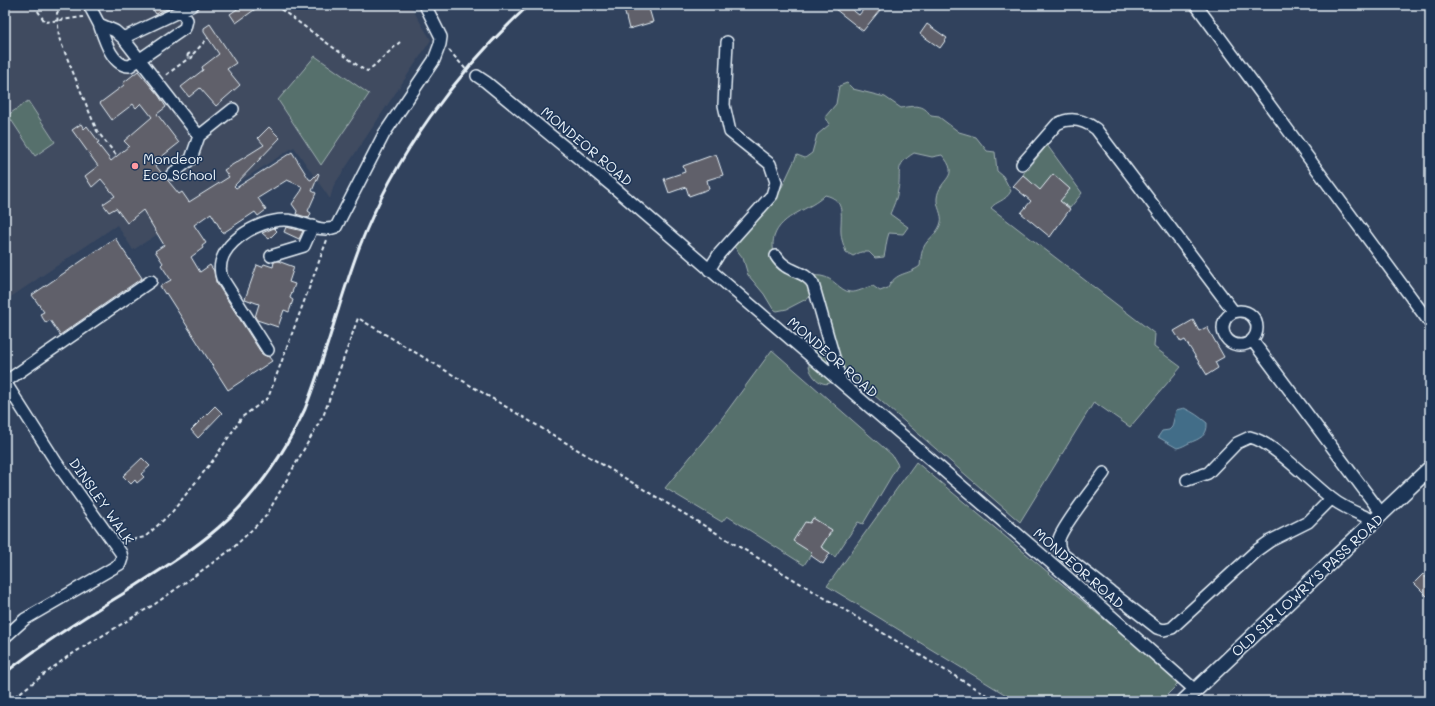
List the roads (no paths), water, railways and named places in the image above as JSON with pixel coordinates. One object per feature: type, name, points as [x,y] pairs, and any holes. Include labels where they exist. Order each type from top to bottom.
[{"type":"main road","name":"OLD SIR LOWRY'S PASS ROAD","points":[[1184,701],[1430,468]]},
{"type":"street","points":[[123,38],[193,5]]},
{"type":"street","points":[[268,350],[222,278],[220,269],[222,256],[229,245],[256,228],[270,222],[294,221],[313,226],[334,228],[384,134],[434,60],[441,37],[425,5]]},
{"type":"street","points":[[1196,5],[1430,323]]},
{"type":"street","points":[[91,8],[104,39],[117,61],[123,65],[130,66],[141,60],[185,28],[187,20],[181,11]]},
{"type":"street","points":[[99,24],[115,31],[123,38],[199,136]]},
{"type":"street","points":[[709,270],[719,254],[772,195],[776,182],[770,164],[730,132],[724,105],[727,42]]},
{"type":"street","name":"MONDEOR ROAD","points":[[476,76],[486,82],[618,190],[1196,690]]},
{"type":"street","points":[[172,174],[191,159],[199,136],[233,109]]},
{"type":"street","points":[[1022,164],[1057,124],[1064,120],[1074,119],[1096,129],[1234,312]]},
{"type":"street","points":[[271,256],[304,246],[313,226]]},
{"type":"street","points":[[776,256],[782,265],[803,274],[813,284],[841,382]]},
{"type":"street","points":[[5,382],[152,280]]},
{"type":"street","points":[[1244,311],[1253,317],[1257,327],[1257,332],[1252,340],[1241,345],[1227,339],[1224,334],[1224,324],[1229,315],[1234,312],[1244,311]]},
{"type":"street","points":[[1252,340],[1378,517]]},
{"type":"street","name":"DINSLEY WALK","points":[[5,382],[56,462],[121,553],[122,558],[120,564],[25,619],[5,637]]},
{"type":"street","points":[[1187,480],[1208,473],[1237,443],[1250,437],[1264,443],[1332,499],[1351,511],[1378,517]]},
{"type":"street","points":[[1104,473],[1067,524],[1059,539],[1059,548],[1065,556],[1094,579],[1157,628],[1164,630],[1172,628],[1256,551],[1270,541],[1308,522],[1332,499]]},
{"type":"railway","points":[[5,673],[62,632],[183,555],[218,528],[257,488],[279,458],[305,409],[359,248],[390,180],[409,148],[453,87],[502,31],[529,5]]},
{"type":"place","name":"Mondeor Eco School","points":[[135,166]]}]
